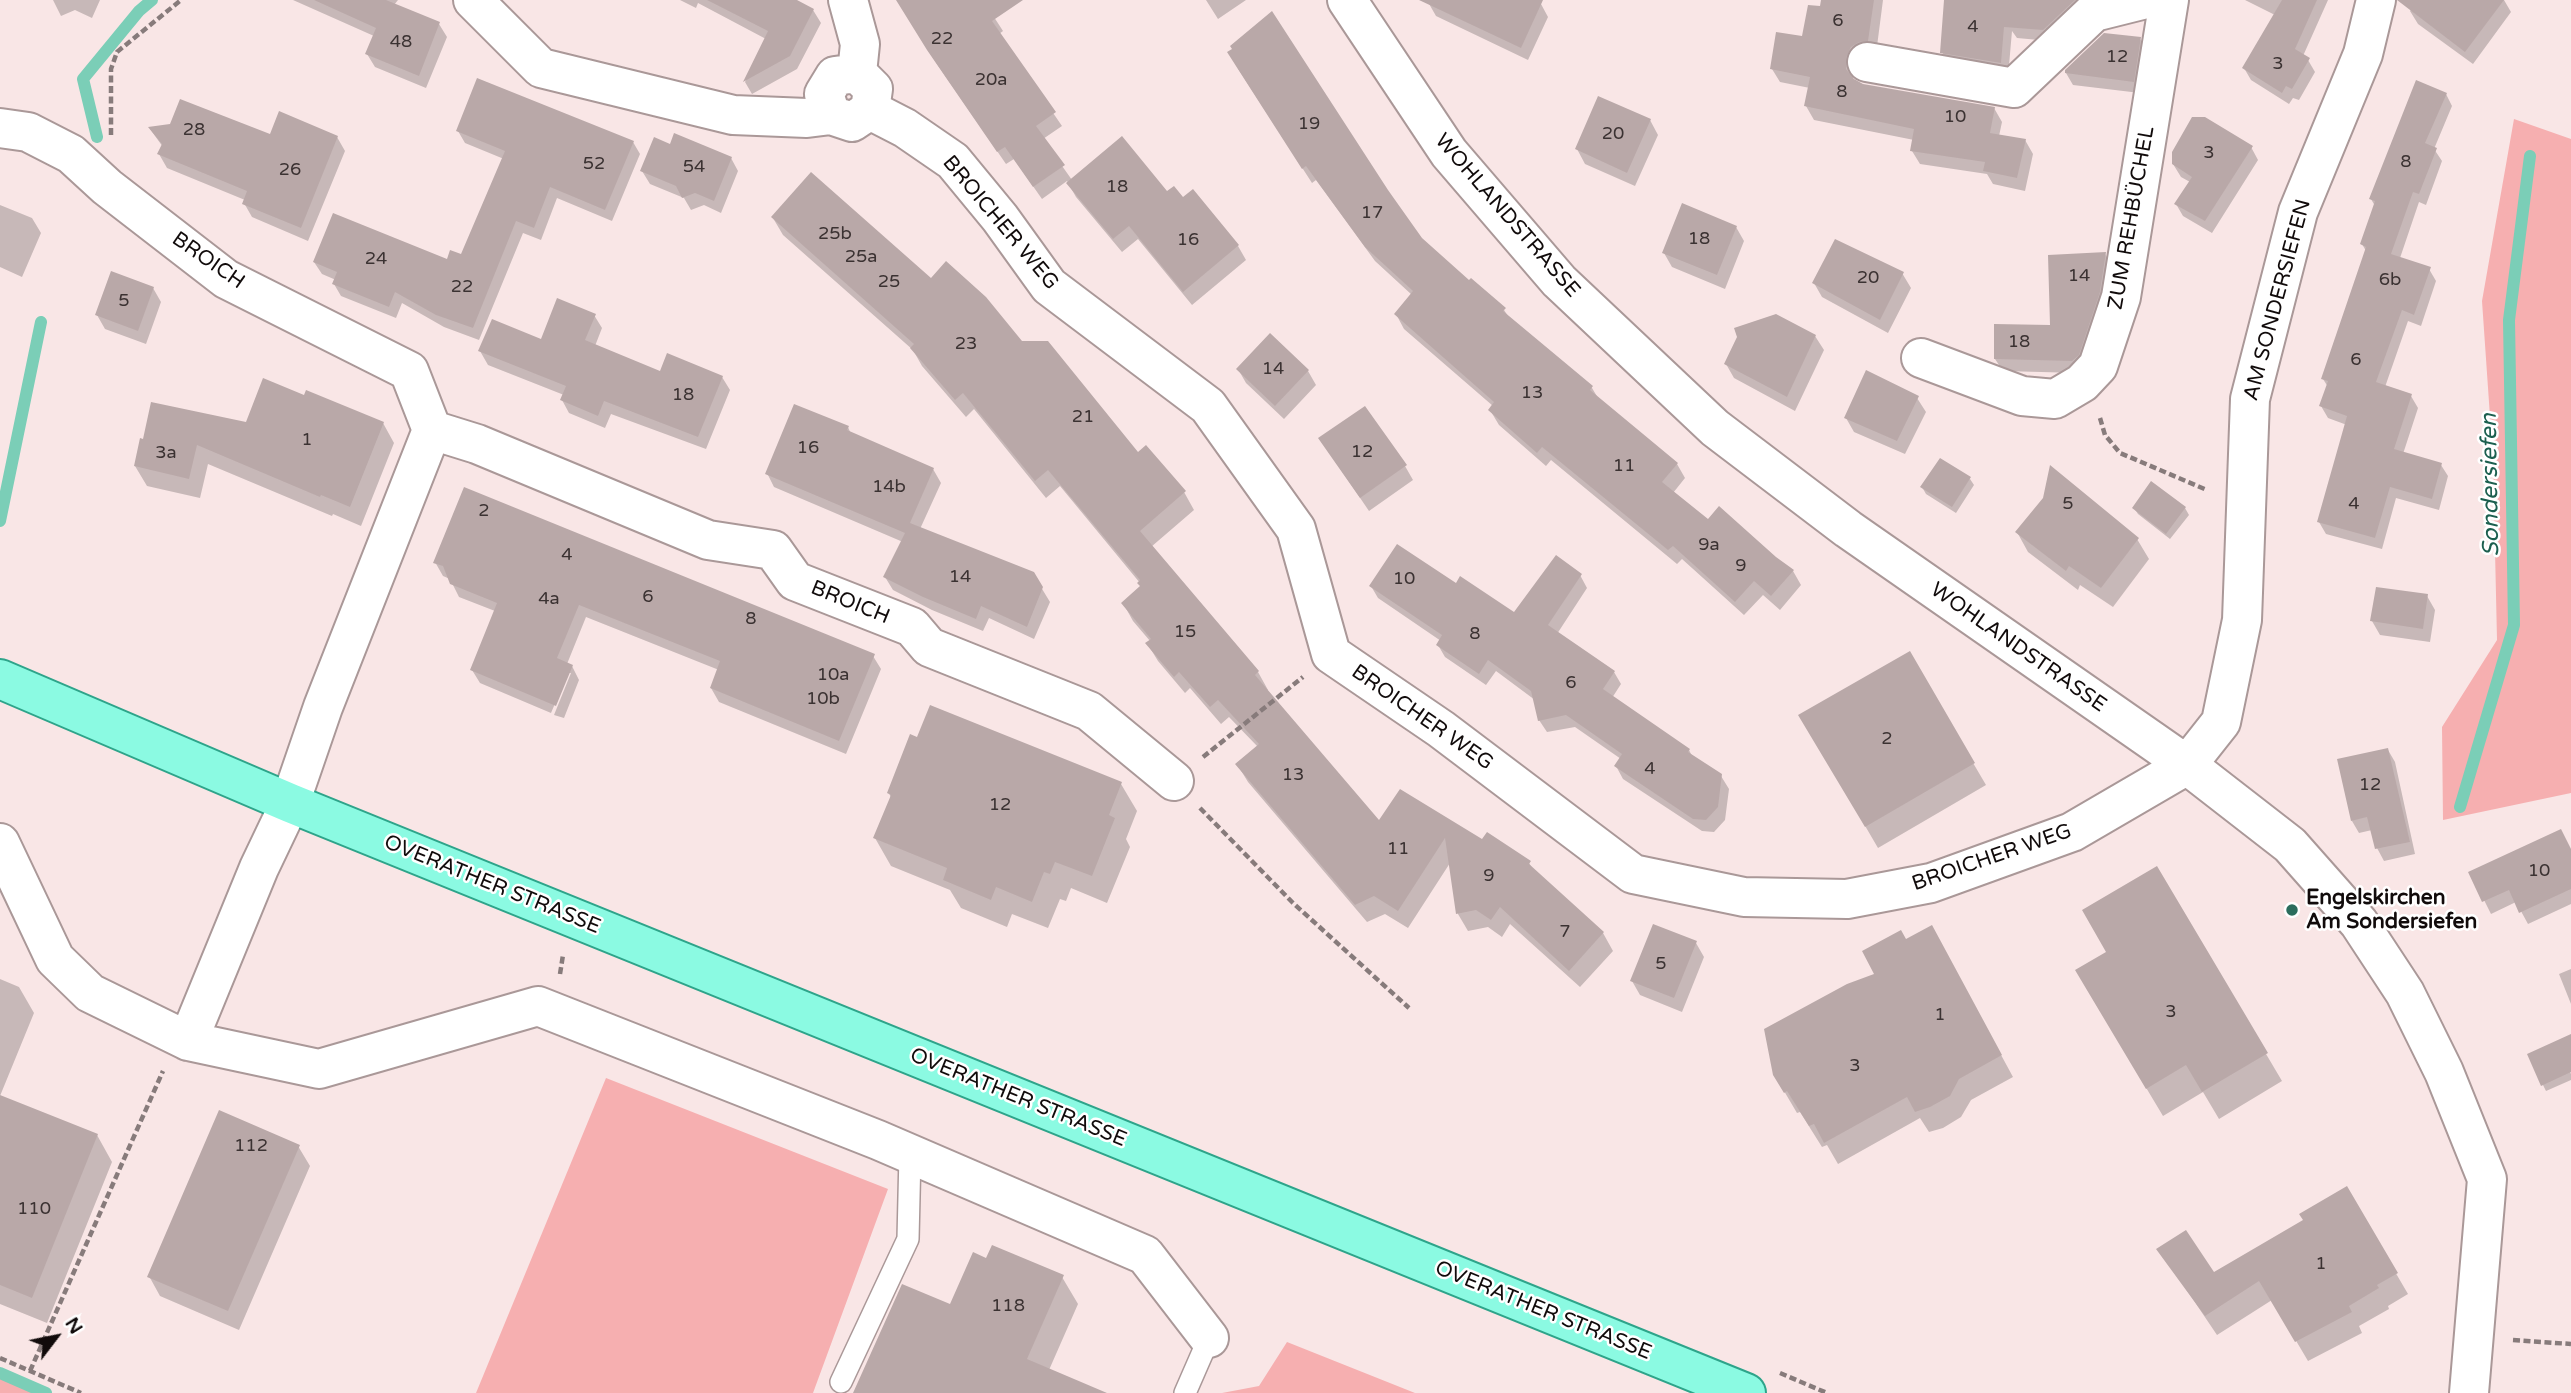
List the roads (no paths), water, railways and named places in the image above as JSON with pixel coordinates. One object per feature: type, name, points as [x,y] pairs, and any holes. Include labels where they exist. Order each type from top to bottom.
[{"type":"main road","name":"OVERATHER STRASSE","points":[[0,679],[289,803],[1745,1393]]},
{"type":"street","points":[[473,0],[541,68],[733,115],[807,118],[831,115],[852,122],[870,110],[873,89],[857,73]]},
{"type":"street","points":[[848,0],[860,44],[857,73]]},
{"type":"street","name":"WOHLANDSTRASSE","points":[[1347,0],[1449,153],[1559,281],[1715,428],[1848,529],[2187,765],[2290,845],[2359,922],[2405,993],[2444,1072],[2487,1179],[2469,1393]]},
{"type":"street","points":[[1867,62],[2014,88],[2094,12],[2142,0]]},
{"type":"street","name":"ZUM REHBÜCHEL","points":[[1921,358],[2022,396],[2054,399],[2082,383],[2098,366],[2121,297],[2169,0]]},
{"type":"street","name":"AM SONDERSIEFEN","points":[[2187,765],[2221,722],[2242,620],[2250,399],[2298,212],[2363,54],[2376,0]]},
{"type":"street","points":[[831,115],[824,94],[835,76],[857,73]]},
{"type":"street","name":"BROICHER WEG","points":[[870,110],[905,128],[953,161],[1000,218],[1049,286],[1208,406],[1296,529],[1331,654],[1441,729],[1633,874],[1744,897],[1847,899],[1931,883],[2072,832],[2187,765]]},
{"type":"street","name":"BROICH","points":[[0,128],[28,132],[71,154],[107,187],[226,279],[409,371],[432,430],[477,444],[708,540],[773,550],[795,580],[912,627],[929,647],[1088,711],[1174,781]]},
{"type":"street","points":[[188,1041],[259,868],[289,803],[323,707],[432,430]]},
{"type":"street","points":[[4,863],[55,959],[64,968],[90,993],[188,1041],[319,1069],[538,1006],[910,1154],[1145,1255],[1209,1338]]},
{"type":"lane","points":[[841,1382],[908,1239],[910,1154]]},
{"type":"lane","points":[[1185,1393],[1209,1338]]},
{"type":"waterway","points":[[97,137],[83,79],[139,11],[152,0]]},
{"type":"waterway","name":"Sondersiefen","points":[[2460,807],[2514,625],[2509,320],[2530,156]]},
{"type":"waterway","points":[[0,521],[41,322]]},
{"type":"waterway","points":[[0,1373],[46,1393]]},
{"type":"place","name":"Engelskirchen Am Sondersiefen","points":[[2292,910]]}]
